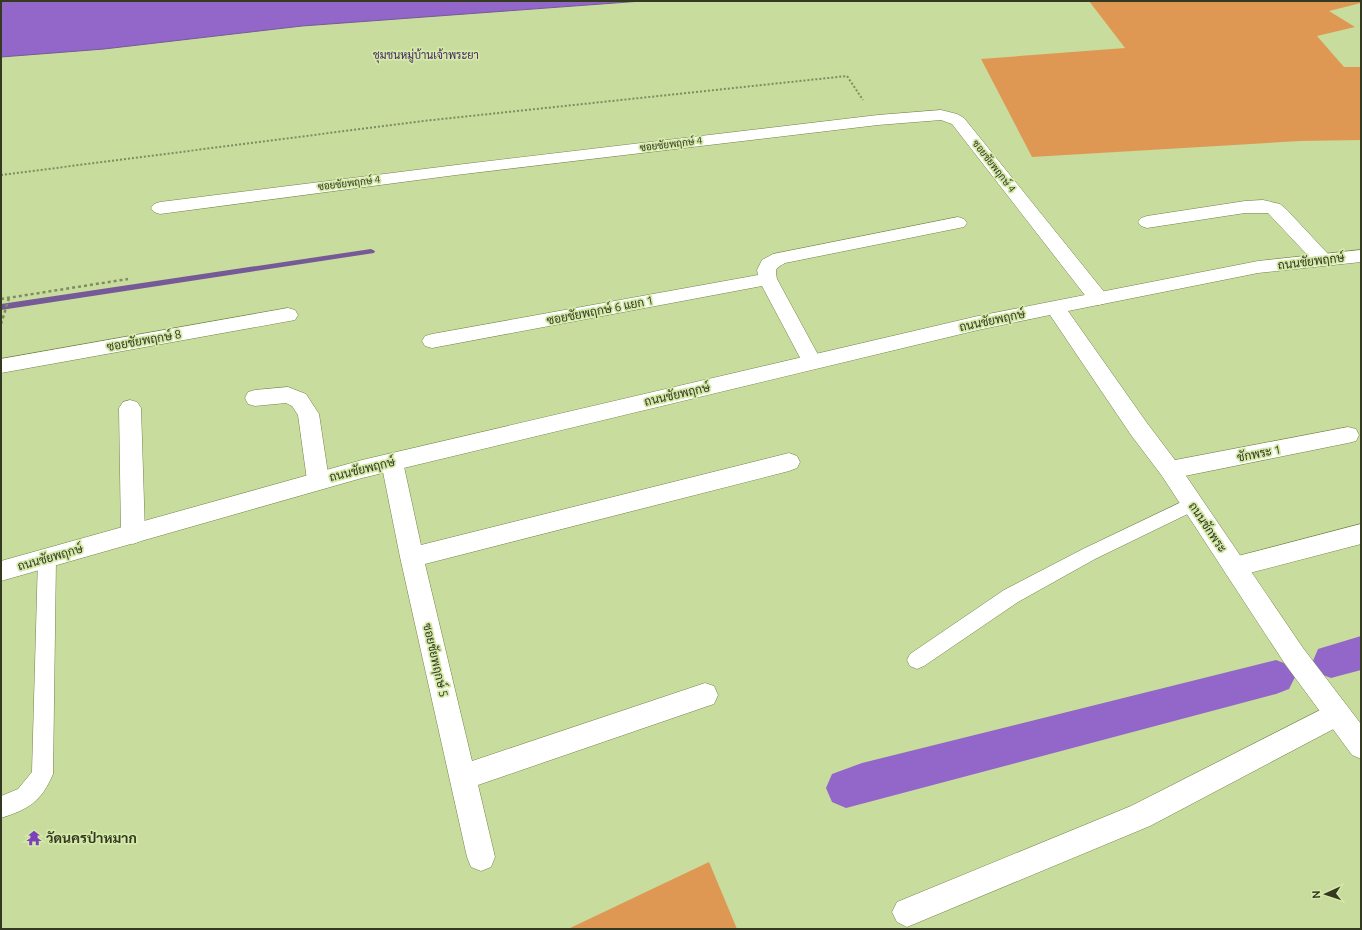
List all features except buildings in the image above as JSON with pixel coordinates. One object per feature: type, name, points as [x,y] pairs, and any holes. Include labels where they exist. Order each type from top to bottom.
[{"type":"street","name":"ซอยชัยพฤกษ์ 4","points":[[160,208],[456,170],[878,120],[941,115],[951,116],[958,120],[1098,298]]},
{"type":"street","points":[[1147,222],[1245,207],[1263,206],[1274,208],[1322,259]]},
{"type":"street","points":[[812,362],[768,279],[766,270],[769,264],[780,258],[958,223]]},
{"type":"street","name":"ถนนชัยพฤกษ์","points":[[1,571],[318,480],[978,323],[1098,298],[1258,268],[1322,259],[1361,256]]},
{"type":"street","name":"ซอยชัยพฤกษ์ 6 แยก 1","points":[[432,341],[768,279]]},
{"type":"street","name":"ถนนชักพระ","points":[[1055,307],[1139,429],[1170,470],[1294,656],[1361,746]]},
{"type":"street","name":"ซอยชัยพฤกษ์ 8","points":[[1,366],[288,315]]},
{"type":"street","points":[[256,398],[288,396],[300,400],[308,414],[318,480]]},
{"type":"street","points":[[130,408],[133,534]]},
{"type":"street","name":"ชักพระ 1","points":[[1170,470],[1348,435]]},
{"type":"street","name":"ซอยชัยพฤกษ์ 5","points":[[392,462],[412,557],[481,857]]},
{"type":"street","points":[[412,557],[789,462]]},
{"type":"street","points":[[1234,567],[1361,534]]},
{"type":"street","points":[[463,776],[705,695]]},
{"type":"street","points":[[907,912],[1140,816],[1336,714]]},
{"type":"lane","points":[[917,660],[1011,596],[1089,554],[1192,504]]},
{"type":"lane","points":[[1,807],[21,801],[34,789],[42,774],[47,558]]},
{"type":"path","points":[[1,175],[180,150],[411,122],[847,76],[878,120]]},
{"type":"path","points":[[1,299],[128,279]]},
{"type":"path","points":[[1,324],[9,298]]},
{"type":"shaded area","points":[[1,1],[642,1],[302,26],[104,49],[1,57]]},
{"type":"shaded area","points":[[1089,1],[1361,1],[1361,3],[1329,11],[1355,27],[1317,36],[1344,67],[1361,67],[1361,140],[1300,141],[1032,157],[981,59],[1125,48]]},
{"type":"shaded area","points":[[709,862],[737,929],[568,929]]},
{"type":"waterway","points":[[1,307],[371,251]]},
{"type":"waterway","points":[[1331,661],[1361,653]]},
{"type":"waterway","points":[[846,788],[1276,677]]},
{"type":"place","name":"วัดนครป่าหมาก","points":[[34,838]]},
{"type":"district","name":"ชุมชนหมู่บ้านเจ้าพระยา","points":[[426,55]]}]
